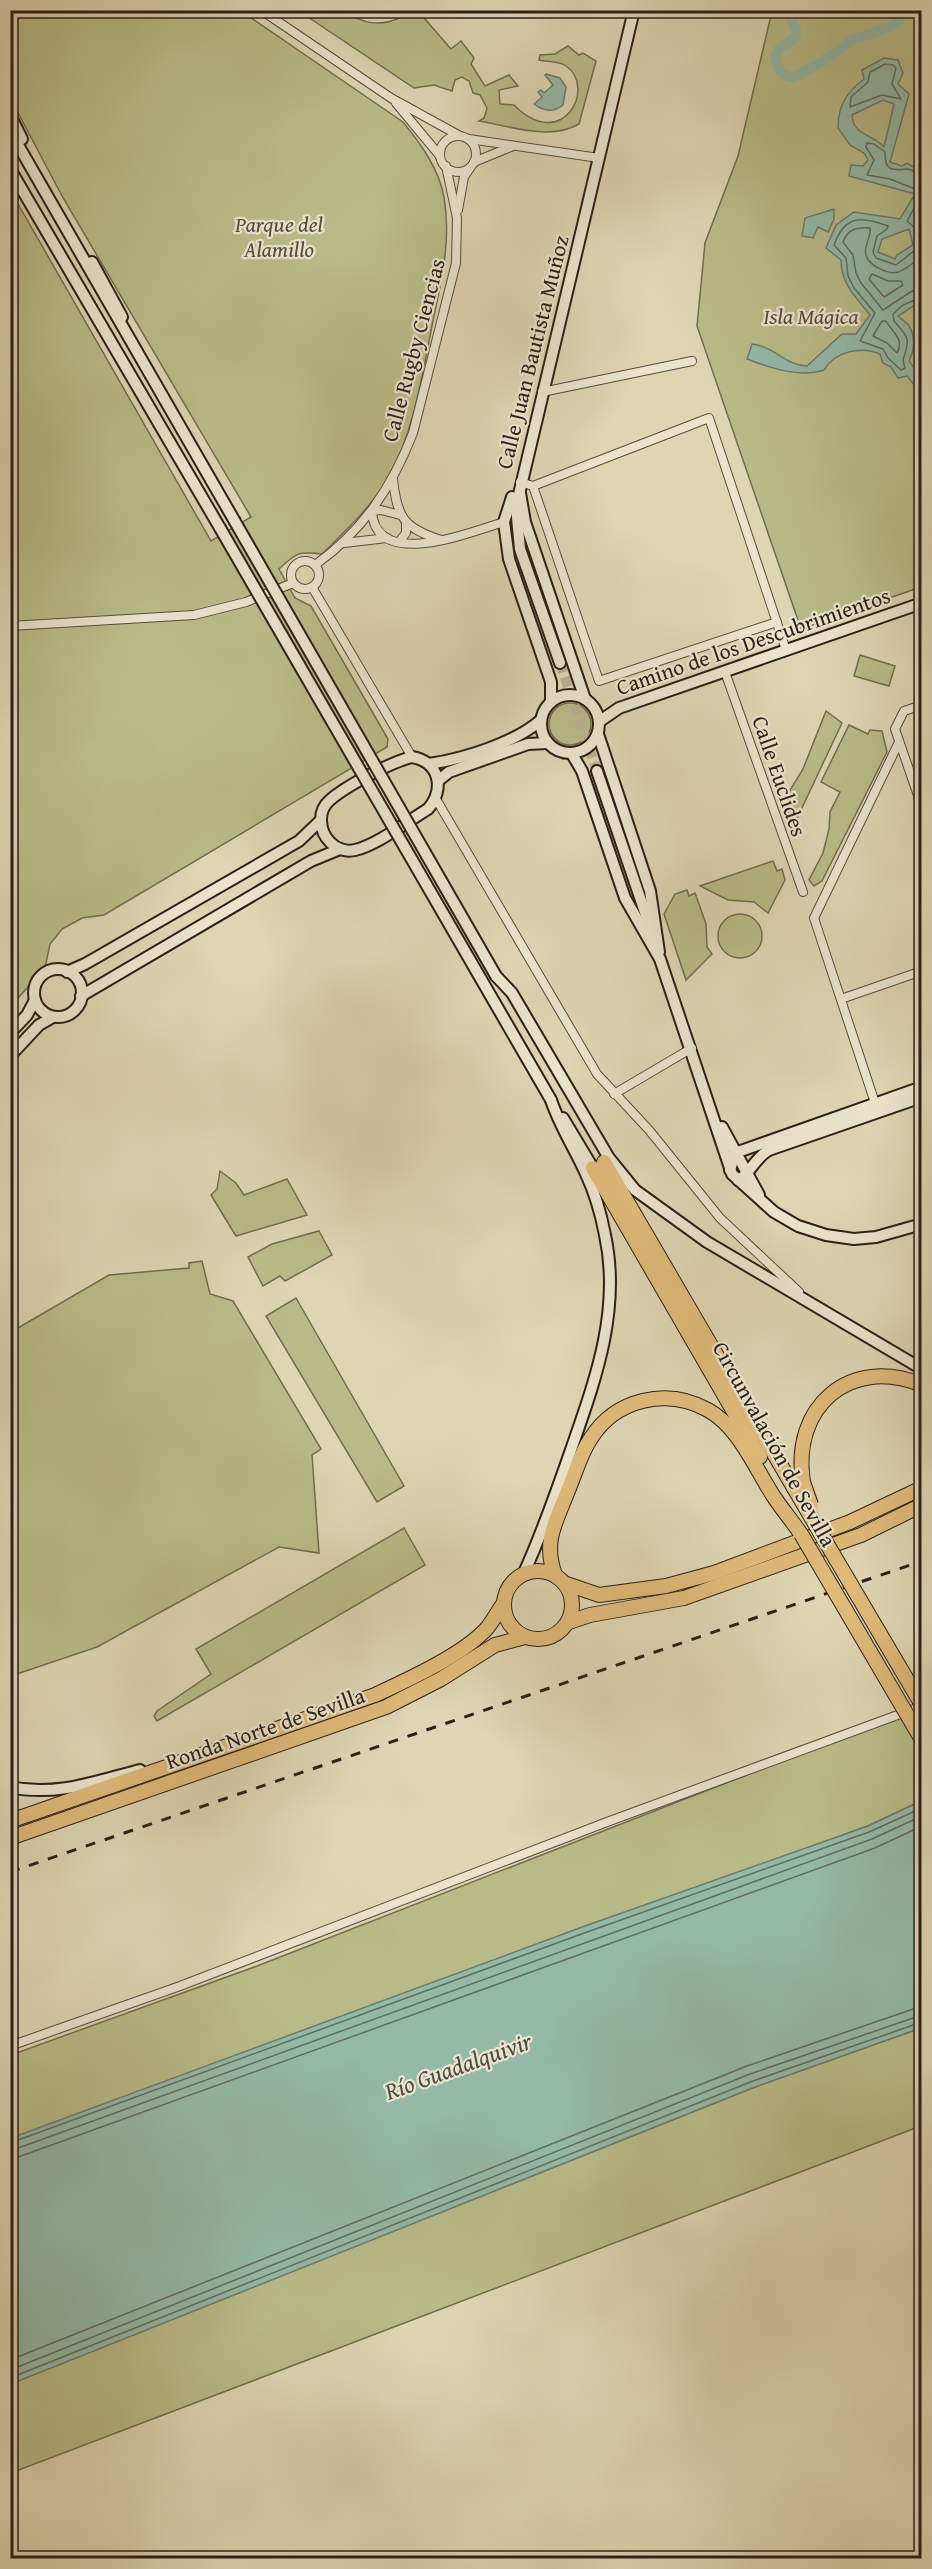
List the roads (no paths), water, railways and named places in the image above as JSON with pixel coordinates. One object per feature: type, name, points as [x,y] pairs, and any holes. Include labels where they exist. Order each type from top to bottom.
[{"type":"highway","name":"Circunvalación de Sevilla","points":[[598,1165],[788,1491],[825,1541],[921,1706]]},
{"type":"highway","points":[[569,1622],[573,1602],[550,1559],[550,1542],[585,1448],[603,1422],[638,1402],[659,1398],[680,1400],[709,1411],[788,1491],[801,1454],[803,1436],[814,1414],[831,1394],[855,1380],[876,1376],[907,1379],[921,1385]]},
{"type":"highway","points":[[523,1575],[533,1571],[599,1594],[666,1586],[714,1573],[850,1522],[921,1488]]},
{"type":"highway","name":"Circunvalación de Sevilla","points":[[788,1491],[801,1534],[921,1740]]},
{"type":"highway","name":"Ronda Norte de Sevilla","points":[[10,1838],[386,1707],[441,1679],[495,1645],[525,1637],[545,1639],[563,1630],[569,1622],[590,1615],[684,1598],[861,1535],[921,1505]]},
{"type":"highway","name":"Ronda Norte de Sevilla","points":[[10,1821],[202,1756],[392,1687],[474,1639],[487,1628],[504,1603],[508,1588],[523,1575]]},
{"type":"highway","points":[[504,1603],[509,1624],[525,1637]]},
{"type":"street","points":[[261,10],[391,98],[460,136],[599,158]]},
{"type":"street","name":"Calle Juan Bautista Muñoz","points":[[585,699],[525,522],[520,486],[634,10]]},
{"type":"street","points":[[391,98],[446,166],[457,218]]},
{"type":"street","points":[[10,115],[53,195],[117,303],[128,334]]},
{"type":"street","points":[[10,131],[496,976],[512,993],[598,1165],[610,1282],[607,1334],[596,1376],[561,1479],[523,1575]]},
{"type":"street","points":[[440,156],[445,141],[460,136]]},
{"type":"street","points":[[457,218],[464,177],[472,164],[475,147],[469,139]]},
{"type":"street","points":[[446,166],[455,171],[487,154],[514,145]]},
{"type":"street","points":[[10,169],[551,1101],[598,1165],[657,1208],[921,1370]]},
{"type":"street","name":"Calle Rugby Ciencias","points":[[315,565],[344,543],[372,511],[393,479],[414,433],[456,263],[457,218]]},
{"type":"street","points":[[542,392],[692,362]]},
{"type":"street","points":[[520,486],[533,486],[709,418],[786,650]]},
{"type":"street","points":[[393,479],[400,515],[421,533],[443,540]]},
{"type":"street","points":[[312,587],[412,757],[429,764],[447,761],[525,734],[541,720],[551,702],[551,682],[509,559],[504,522],[511,498],[520,486]]},
{"type":"street","points":[[520,486],[516,522],[520,549],[560,663]]},
{"type":"street","points":[[533,486],[599,681],[777,622]]},
{"type":"street","points":[[400,515],[381,510],[372,511],[377,529],[387,538],[399,542],[425,544],[504,522]]},
{"type":"street","points":[[399,542],[406,533],[406,522]]},
{"type":"street","points":[[344,543],[387,538]]},
{"type":"street","points":[[307,561],[315,565],[319,577],[312,587],[304,589],[293,582],[291,574],[294,565],[307,561]]},
{"type":"street","points":[[10,626],[194,615],[246,602],[293,582]]},
{"type":"street","name":"Camino de los Descubrimientos","points":[[600,721],[619,708],[921,603]]},
{"type":"street","name":"Calle Euclides","points":[[725,672],[802,892]]},
{"type":"street","points":[[541,720],[542,732],[548,743],[563,753],[572,754],[583,751],[592,744],[598,734],[600,721],[592,704],[585,699],[567,695],[551,702]]},
{"type":"street","points":[[921,705],[904,711],[895,729],[921,807]]},
{"type":"street","points":[[598,734],[650,891],[660,958]]},
{"type":"street","points":[[877,1107],[814,918],[899,742]]},
{"type":"street","points":[[439,780],[449,772],[525,746],[548,743]]},
{"type":"street","points":[[572,754],[582,771],[625,898],[660,958]]},
{"type":"street","points":[[53,1017],[39,1008],[35,1000],[34,993],[39,978],[52,970],[67,972],[85,964],[299,841],[321,820],[329,801],[397,761],[412,757]]},
{"type":"street","points":[[10,1056],[39,1025],[53,1017],[60,1017],[74,1011],[81,996],[311,861],[340,849],[357,850],[428,809],[436,799],[439,780],[429,764]]},
{"type":"street","points":[[597,771],[711,1106],[736,1168],[766,1206],[812,1232],[854,1239],[894,1233],[921,1224]]},
{"type":"street","points":[[436,799],[597,1074],[649,1130],[720,1218],[817,1308]]},
{"type":"street","points":[[321,820],[325,837],[340,849]]},
{"type":"street","points":[[841,999],[921,971]]},
{"type":"street","points":[[67,972],[78,981],[81,996]]},
{"type":"street","points":[[10,1033],[27,1016],[35,1000]]},
{"type":"street","points":[[614,1094],[692,1048]]},
{"type":"street","points":[[736,1168],[921,1087]]},
{"type":"street","points":[[736,1168],[770,1150],[877,1107],[921,1097]]},
{"type":"street","points":[[711,1106],[736,1168]]},
{"type":"street","points":[[10,2046],[180,1986],[607,1822],[921,1706]]},
{"type":"street","points":[[10,1787],[44,1790],[78,1788],[202,1756]]},
{"type":"water","points":[[884,58],[898,60],[903,73],[898,84],[909,94],[890,162],[902,166],[907,163],[921,171],[921,301],[898,316],[908,325],[913,334],[913,348],[909,361],[921,377],[921,408],[920,392],[907,376],[898,378],[891,367],[883,363],[880,354],[873,352],[865,350],[842,354],[824,370],[805,373],[775,369],[747,359],[752,344],[767,348],[793,363],[807,366],[842,334],[856,334],[870,315],[846,283],[841,260],[826,248],[836,225],[854,212],[900,219],[915,194],[849,176],[851,165],[863,166],[868,160],[864,153],[850,145],[838,128],[838,120],[845,100],[864,79],[862,70]],"holes":[[[883,100],[894,104],[884,147],[859,131],[853,122],[852,115]],[[909,229],[913,245],[897,255],[895,259],[878,252],[882,239]]]},
{"type":"water","points":[[546,74],[560,78],[566,87],[563,105],[552,110],[541,109],[534,104],[542,97],[538,92],[541,90],[544,93],[553,85]]},
{"type":"water","points":[[834,209],[834,219],[828,232],[818,227],[813,238],[802,236],[805,218]]},
{"type":"water","name":"Río Guadalquivir","points":[[921,1801],[921,2028],[755,2087],[11,2384],[11,2138],[585,1926],[868,1826]]},
{"type":"waterway","points":[[790,10],[796,35],[780,48],[775,56],[780,71],[793,77],[823,61],[850,41],[893,26],[899,21],[900,10]]},
{"type":"tunnel","points":[[560,663],[597,771]]},
{"type":"railway","points":[[10,1872],[922,1561]]},
{"type":"park label","name":"Parque del Alamillo","points":[[279,236]]},
{"type":"park label","name":"Isla Mágica","points":[[811,316]]}]
